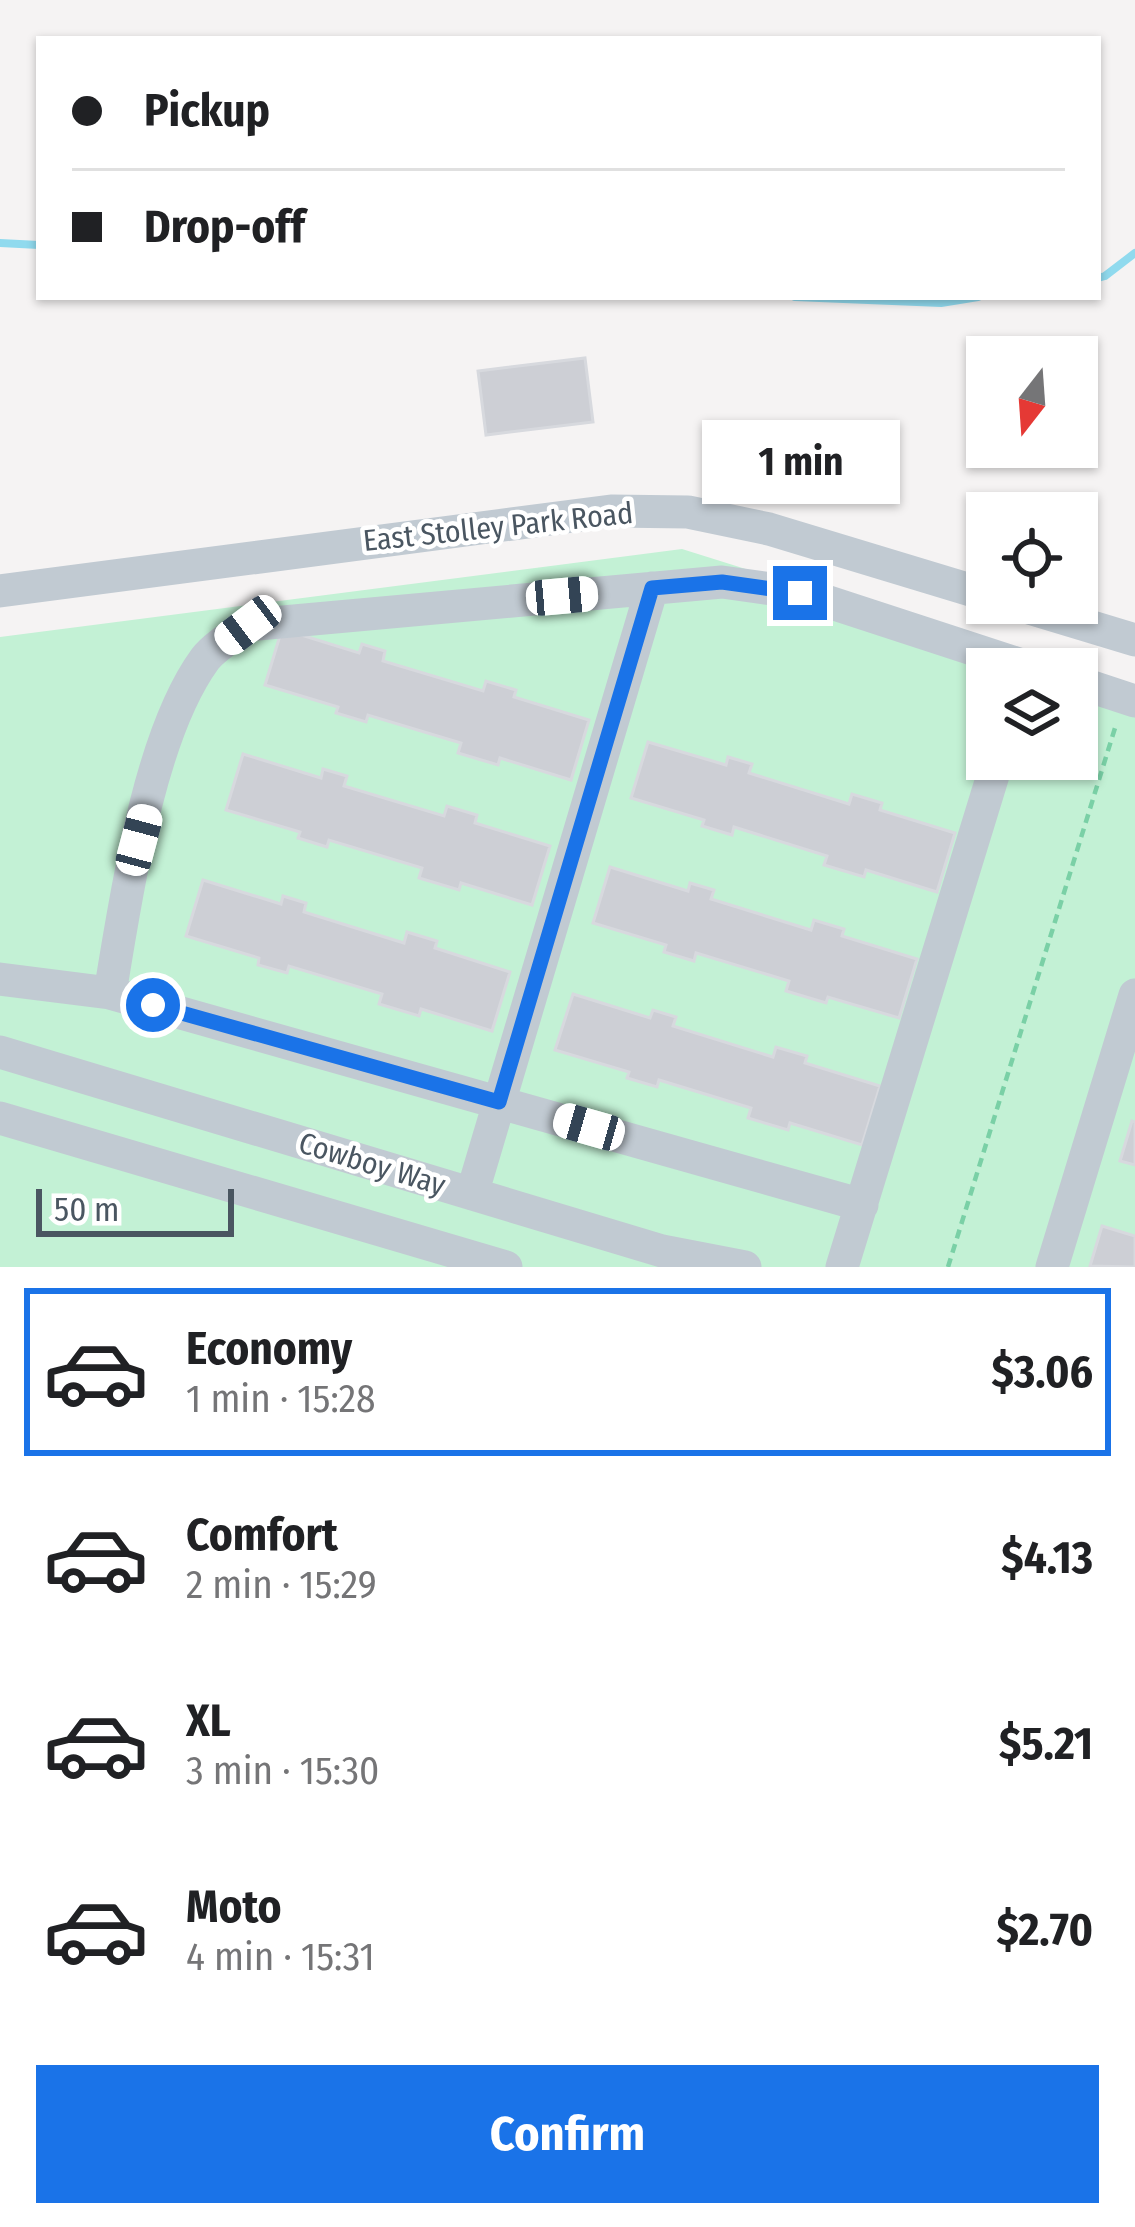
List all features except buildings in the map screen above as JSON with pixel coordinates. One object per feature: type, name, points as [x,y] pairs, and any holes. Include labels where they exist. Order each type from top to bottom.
[{"type":"street","name":"East Stolley Park Road","points":[[0,591],[611,511],[688,512],[769,529],[966,589]]},
{"type":"street","points":[[110,993],[129,878],[169,727],[206,656],[248,625],[722,582],[800,593],[968,648]]},
{"type":"street","points":[[472,1194],[652,588]]},
{"type":"street","points":[[1082,624],[1135,640]]},
{"type":"street","points":[[1098,689],[1130,699]]},
{"type":"street","points":[[842,1267],[992,780]]},
{"type":"street","points":[[0,979],[110,993],[862,1205]]},
{"type":"street","points":[[1052,1267],[1135,994]]},
{"type":"street","name":"Cowboy Way","points":[[0,1052],[662,1251],[745,1267]]},
{"type":"street","points":[[0,1118],[506,1267]]},
{"type":"path","points":[[949,1267],[1130,699]]},
{"type":"green space","points":[[682,549],[997,648],[966,648],[966,780],[1098,780],[1098,680],[1135,691],[1135,1267],[0,1267],[0,637]]},
{"type":"waterway","points":[[0,243],[36,245]]},
{"type":"waterway","points":[[1101,277],[1135,253]]},
{"type":"waterway","points":[[868,300],[960,300]]},
{"type":"route","points":[[153,1005],[499,1102],[652,588],[722,582],[800,593]]}]
